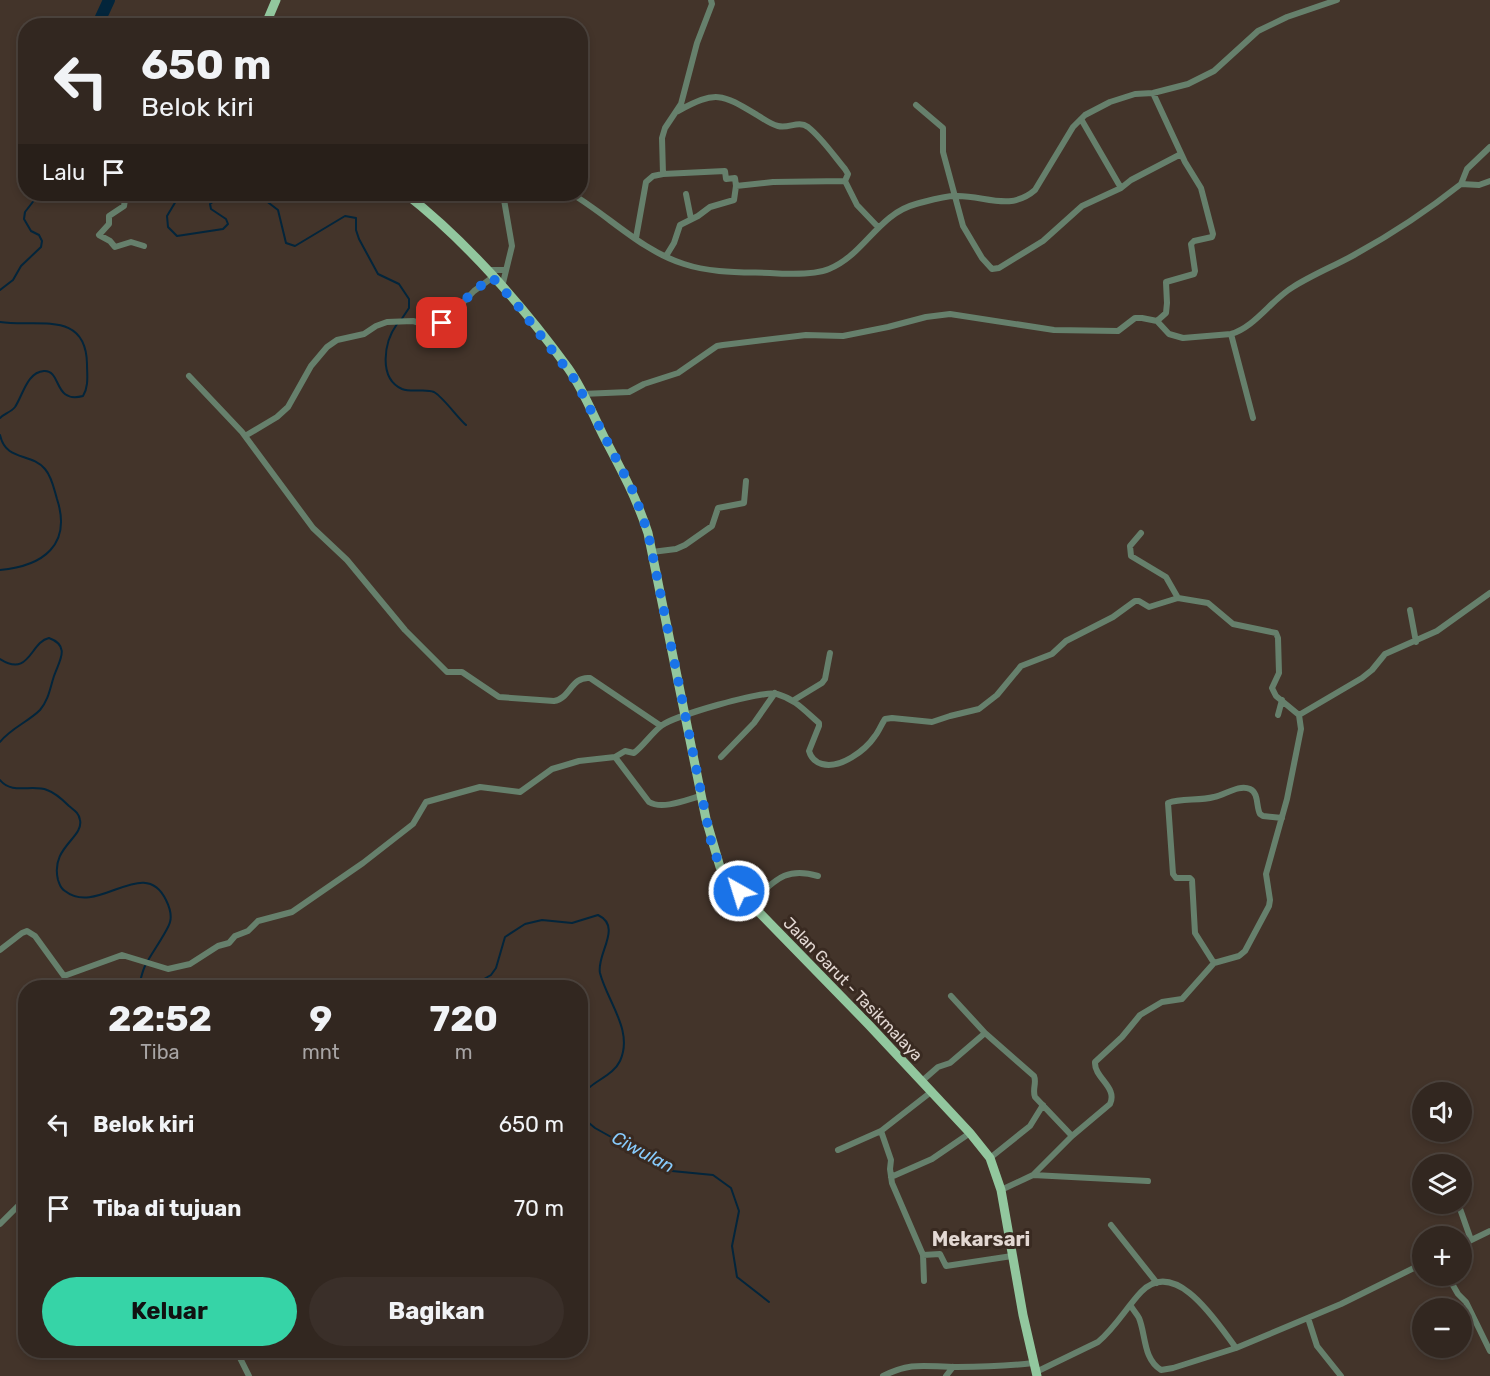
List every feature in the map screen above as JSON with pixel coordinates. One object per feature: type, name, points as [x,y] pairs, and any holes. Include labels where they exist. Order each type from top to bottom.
[{"type":"main road","points":[[268,18],[276,0]]},
{"type":"main road","name":"Jalan Garut - Tasikmalaya","points":[[414,201],[453,234],[502,287],[568,368],[634,493],[648,533],[700,796],[720,867],[750,903],[922,1081],[990,1158],[1001,1190],[1035,1370]]},
{"type":"street","points":[[663,174],[662,138],[665,128],[678,111],[712,4],[711,0]]},
{"type":"street","points":[[582,201],[636,238],[684,264],[740,272],[783,274],[828,270],[850,257],[878,227],[909,206],[956,196],[1015,201],[1025,198],[1035,190],[1064,141],[1081,119],[1110,102],[1135,94],[1153,93],[1179,87],[1214,71],[1258,31],[1336,0]]},
{"type":"street","points":[[1153,93],[1181,154],[1201,188],[1213,235],[1191,244],[1194,274],[1166,282],[1166,313],[1157,321]]},
{"type":"street","points":[[678,111],[699,99],[717,96],[735,102],[774,125],[786,127],[796,123],[807,126],[845,169],[848,174],[845,181],[857,205],[878,227]]},
{"type":"street","points":[[916,105],[943,128],[943,152],[963,226],[982,258],[992,269],[999,268],[1036,245],[1082,206],[1121,188],[1131,180],[1181,154]]},
{"type":"street","points":[[1081,119],[1121,188]]},
{"type":"street","points":[[582,394],[629,392],[644,384],[678,373],[717,346],[806,336],[843,336],[926,316],[950,314],[1054,330],[1118,331],[1135,318],[1157,321],[1175,337],[1231,334],[1238,332],[1291,288],[1354,255],[1422,214],[1461,184],[1467,169],[1490,147]]},
{"type":"street","points":[[636,238],[645,182],[653,176],[724,171],[726,179],[735,178],[734,200],[710,207],[680,225],[674,243],[666,256]]},
{"type":"street","points":[[736,186],[773,182],[845,181]]},
{"type":"street","points":[[1461,184],[1479,185],[1490,181]]},
{"type":"street","points":[[686,194],[691,219]]},
{"type":"street","points":[[125,201],[123,207],[110,216],[109,224],[99,235],[115,247],[131,242],[144,246]]},
{"type":"street","points":[[502,287],[512,246],[504,201]]},
{"type":"street","points":[[245,436],[277,417],[288,407],[311,366],[331,343],[342,337],[364,334],[382,323],[405,321],[430,326],[439,325],[490,274],[506,270]]},
{"type":"street","points":[[1231,334],[1252,418]]},
{"type":"street","points":[[189,376],[245,436],[313,528],[347,560],[405,630],[447,672],[462,672],[499,697],[554,701],[560,700],[578,680],[590,678],[661,726]]},
{"type":"street","points":[[652,552],[680,548],[709,528],[718,508],[744,503],[746,481]]},
{"type":"street","points":[[1141,532],[1130,546],[1131,556],[1166,577],[1178,598]]},
{"type":"street","points":[[1299,715],[1362,678],[1385,654],[1437,631],[1490,593]]},
{"type":"street","points":[[0,950],[21,933],[30,932],[61,974],[66,976],[122,956],[168,969],[190,964],[218,946],[229,943],[235,936],[248,932],[259,920],[292,912],[389,844],[413,824],[426,802],[480,787],[496,787],[518,792],[552,769],[579,761],[615,757],[625,751],[637,752],[661,726],[686,716],[716,705],[775,693],[794,700],[819,724],[809,751],[810,755],[820,764],[839,764],[871,741],[885,719],[932,722],[979,709],[997,695],[1021,666],[1052,654],[1066,641],[1113,617],[1135,602],[1140,601],[1149,607],[1178,598],[1208,603],[1233,624],[1276,633],[1279,673],[1272,688],[1274,693],[1299,715],[1300,729],[1282,818],[1266,874],[1270,900],[1267,912],[1243,954],[1214,963],[1182,999],[1162,1002],[1136,1019],[1122,1037],[1095,1062],[1096,1070],[1112,1092],[1112,1100],[1033,1175],[1001,1190]]},
{"type":"street","points":[[1410,610],[1416,642]]},
{"type":"street","points":[[794,700],[822,683],[825,679],[830,653]]},
{"type":"street","points":[[721,758],[754,723],[775,693]]},
{"type":"street","points":[[1278,716],[1282,700]]},
{"type":"street","points":[[615,757],[649,802],[654,805],[700,796]]},
{"type":"street","points":[[1214,963],[1195,933],[1192,880],[1176,878],[1173,874],[1168,803],[1206,799],[1245,788],[1254,792],[1260,814],[1282,818]]},
{"type":"street","points":[[750,903],[784,874],[801,872],[818,876]]},
{"type":"street","points":[[951,996],[985,1033],[1034,1076],[1036,1081],[1034,1093],[1072,1136]]},
{"type":"street","points":[[922,1081],[938,1067],[950,1063],[985,1033]]},
{"type":"street","points":[[838,1150],[881,1131],[931,1092]]},
{"type":"street","points":[[990,1158],[1030,1126],[1043,1105]]},
{"type":"street","points":[[881,1131],[891,1160],[891,1177],[896,1192],[923,1255],[924,1281]]},
{"type":"street","points":[[891,1177],[932,1159],[970,1133]]},
{"type":"street","points":[[1033,1175],[1148,1181]]},
{"type":"street","points":[[0,1224],[18,1206]]},
{"type":"street","points":[[1111,1225],[1157,1283]]},
{"type":"street","points":[[1472,1240],[1490,1231]]},
{"type":"street","points":[[923,1255],[941,1254],[946,1266],[1012,1256]]},
{"type":"street","points":[[1131,1306],[1138,1317],[1144,1344],[1155,1365],[1161,1370],[1168,1370],[1236,1348],[1308,1318],[1412,1269]]},
{"type":"street","points":[[884,1376],[897,1369],[913,1365],[1035,1370],[1098,1342],[1143,1291],[1157,1283],[1171,1282],[1189,1292],[1236,1348]]},
{"type":"street","points":[[1453,1286],[1466,1302],[1490,1351]]},
{"type":"street","points":[[1308,1318],[1317,1346],[1341,1376]]},
{"type":"street","points":[[240,1358],[249,1376]]},
{"type":"street","points":[[946,1376],[953,1367]]},
{"type":"waterway","name":"Ciwulan","points":[[101,18],[109,0]]},
{"type":"waterway","name":"Ciwulan","points":[[0,290],[13,280],[21,266],[41,247],[42,241],[39,235],[31,231],[24,219],[25,212],[34,201]]},
{"type":"waterway","points":[[176,201],[167,216],[168,227],[177,236],[223,229],[228,224],[226,219],[211,209],[210,204],[214,201]]},
{"type":"waterway","points":[[266,201],[278,210],[286,243],[295,246],[345,216],[356,218],[359,239],[378,274],[399,284],[409,299],[409,308],[401,320]]},
{"type":"waterway","name":"Ciwulan","points":[[0,322],[43,323],[69,328],[78,335],[84,347],[87,364],[86,388],[83,396],[67,395],[50,372],[38,372],[29,380],[15,407],[0,418]]},
{"type":"waterway","points":[[397,324],[387,350],[386,368],[389,377],[402,389],[434,392],[466,425]]},
{"type":"waterway","name":"Ciwulan","points":[[0,435],[3,444],[13,453],[33,460],[45,469],[52,483],[61,515],[57,541],[50,550],[29,564],[0,570]]},
{"type":"waterway","name":"Ciwulan","points":[[0,659],[10,664],[24,662],[43,641],[49,638],[56,641],[62,650],[43,706],[0,742]]},
{"type":"waterway","name":"Ciwulan","points":[[0,780],[10,787],[41,788],[50,791],[79,815],[80,826],[59,859],[58,880],[63,890],[78,897],[92,897],[133,884],[146,883],[157,887],[166,900],[171,916],[170,922],[145,966],[140,980]]},
{"type":"waterway","name":"Ciwulan","points":[[475,980],[491,975],[496,968],[505,937],[525,924],[542,920],[572,923],[598,915],[605,920],[609,934],[600,973],[622,1027],[623,1050],[620,1061],[612,1072],[588,1088]]},
{"type":"waterway","name":"Ciwulan","points":[[588,1120],[595,1128],[672,1171],[713,1175],[731,1188],[739,1211],[732,1246],[737,1277],[769,1302]]},
{"type":"district","name":"Mekarsari","points":[[981,1239]]},
{"type":"route","points":[[442,323],[474,291],[492,277],[568,368],[575,380],[640,507],[648,533],[711,841],[723,873],[739,891]]}]
